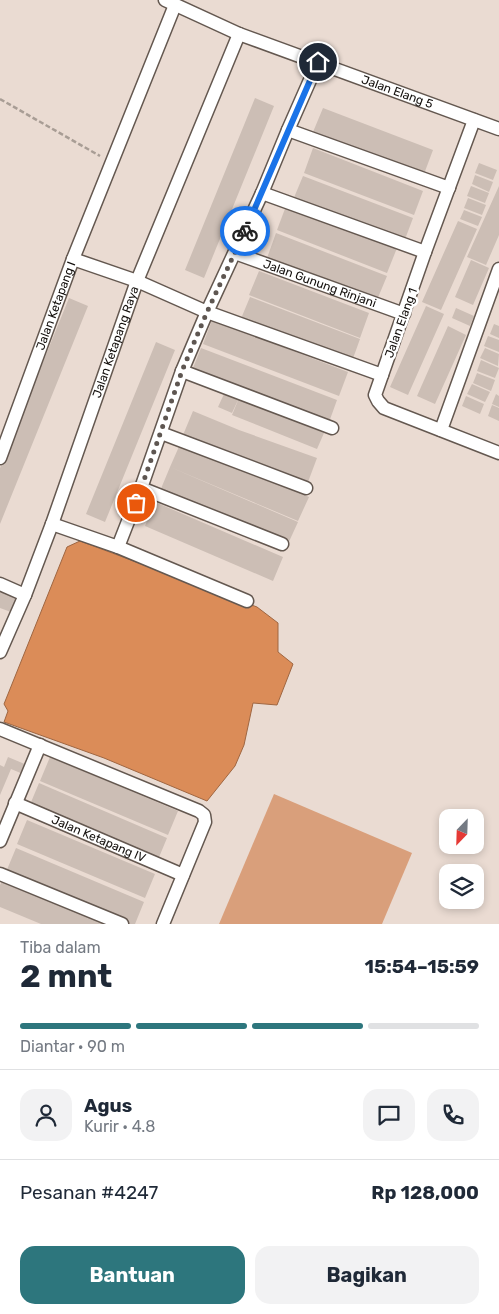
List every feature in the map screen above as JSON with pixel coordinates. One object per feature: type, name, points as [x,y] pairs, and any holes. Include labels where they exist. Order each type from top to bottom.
[{"type":"street","name":"Jalan Elang 5","points":[[170,2],[239,34],[499,130]]},
{"type":"street","points":[[73,259],[113,163],[170,2]]},
{"type":"street","name":"Jalan Ketapang Raya","points":[[0,652],[25,595],[52,524],[137,281],[239,34]]},
{"type":"street","points":[[118,547],[142,488],[182,371],[262,193],[318,62]]},
{"type":"street","name":"Jalan Elang 1","points":[[474,120],[375,395],[384,408],[499,452]]},
{"type":"street","points":[[288,130],[449,188]]},
{"type":"street","points":[[262,193],[425,252]]},
{"type":"street","name":"Jalan Gunung Rinjani","points":[[235,253],[404,314]]},
{"type":"street","name":"Jalan Ketapang I","points":[[0,458],[73,259],[137,281],[207,312],[382,375]]},
{"type":"street","points":[[441,430],[499,269]]},
{"type":"street","points":[[182,371],[332,428]]},
{"type":"street","points":[[161,433],[306,488]]},
{"type":"street","points":[[142,488],[282,544]]},
{"type":"street","points":[[52,524],[118,547],[247,601]]},
{"type":"street","points":[[0,584],[25,595]]},
{"type":"street","points":[[0,729],[199,811],[204,816],[205,822],[163,924]]},
{"type":"street","points":[[0,841],[40,745]]},
{"type":"street","name":"Jalan Ketapang IV","points":[[15,803],[182,876]]},
{"type":"street","points":[[0,874],[122,924]]},
{"type":"path","points":[[0,98],[113,163]]},
{"type":"shaded area","points":[[80,541],[257,607],[278,623],[278,652],[293,664],[277,705],[253,703],[244,745],[235,766],[207,801],[104,758],[4,722],[8,711],[4,704],[67,547]]},
{"type":"shaded area","points":[[274,794],[412,853],[382,924],[219,924]]},
{"type":"building","points":[[255,98],[274,106],[204,278],[185,270]]},
{"type":"building","points":[[323,108],[433,150],[424,174],[313,132]]},
{"type":"building","points":[[313,148],[423,191],[414,215],[304,173]]},
{"type":"building","points":[[479,163],[497,170],[493,180],[475,173]]},
{"type":"building","points":[[475,175],[493,182],[489,192],[472,184]]},
{"type":"building","points":[[303,176],[413,218],[404,242],[293,200]]},
{"type":"building","points":[[471,186],[489,193],[485,203],[467,196]]},
{"type":"building","points":[[499,186],[499,235],[486,265],[467,257]]},
{"type":"building","points":[[468,198],[486,205],[482,215],[464,208]]},
{"type":"building","points":[[286,206],[397,248],[387,273],[277,230]]},
{"type":"building","points":[[464,210],[482,217],[478,226],[460,219]]},
{"type":"building","points":[[458,221],[477,229],[441,310],[422,302]]},
{"type":"building","points":[[276,233],[387,276],[377,300],[267,258]]},
{"type":"building","points":[[471,260],[489,268],[473,305],[455,297]]},
{"type":"building","points":[[259,271],[369,313],[360,338],[249,295]]},
{"type":"building","points":[[250,297],[360,339],[351,364],[240,321]]},
{"type":"building","points":[[69,298],[88,306],[0,524],[0,468]]},
{"type":"building","points":[[426,306],[444,314],[408,395],[390,387]]},
{"type":"building","points":[[456,308],[474,316],[470,326],[452,318]]},
{"type":"building","points":[[212,320],[348,372],[339,396],[203,344]]},
{"type":"building","points":[[494,324],[499,326],[499,338],[490,334]]},
{"type":"building","points":[[448,326],[466,335],[435,404],[417,396]]},
{"type":"building","points":[[488,336],[499,340],[499,352],[484,346]]},
{"type":"building","points":[[156,342],[175,350],[105,522],[86,514]]},
{"type":"building","points":[[201,348],[337,400],[328,425],[191,373]]},
{"type":"building","points":[[485,348],[499,354],[498,366],[480,358]]},
{"type":"building","points":[[481,360],[499,368],[495,378],[477,371]]},
{"type":"building","points":[[477,373],[495,380],[491,391],[473,383]]},
{"type":"building","points":[[472,384],[490,392],[485,402],[467,394]]},
{"type":"building","points":[[224,394],[238,400],[232,413],[218,407]]},
{"type":"building","points":[[496,394],[499,396],[499,407],[492,404]]},
{"type":"building","points":[[466,396],[484,404],[480,414],[462,406]]},
{"type":"building","points":[[239,398],[324,433],[317,449],[232,415]]},
{"type":"building","points":[[492,405],[499,408],[499,421],[488,416]]},
{"type":"building","points":[[193,411],[317,458],[308,482],[183,435]]},
{"type":"building","points":[[181,442],[309,497],[298,521],[170,467]]},
{"type":"building","points":[[170,467],[298,522],[287,546],[160,491]]},
{"type":"building","points":[[155,502],[283,557],[273,581],[145,526]]},
{"type":"building","points":[[0,592],[17,599],[11,612],[0,608]]},
{"type":"building","points":[[8,757],[27,765],[23,774],[11,769],[0,795],[0,765],[4,767]]},
{"type":"building","points":[[50,757],[178,811],[168,835],[40,781]]},
{"type":"building","points":[[39,783],[167,838],[157,862],[29,807]]},
{"type":"building","points":[[27,820],[155,874],[145,898],[17,844]]},
{"type":"building","points":[[16,848],[144,902],[135,924],[127,924],[6,872]]},
{"type":"building","points":[[3,879],[108,924],[41,924],[0,907],[0,885]]},
{"type":"way so far","points":[[136,503],[182,371],[245,231]]},
{"type":"route","points":[[245,231],[318,62]]}]
